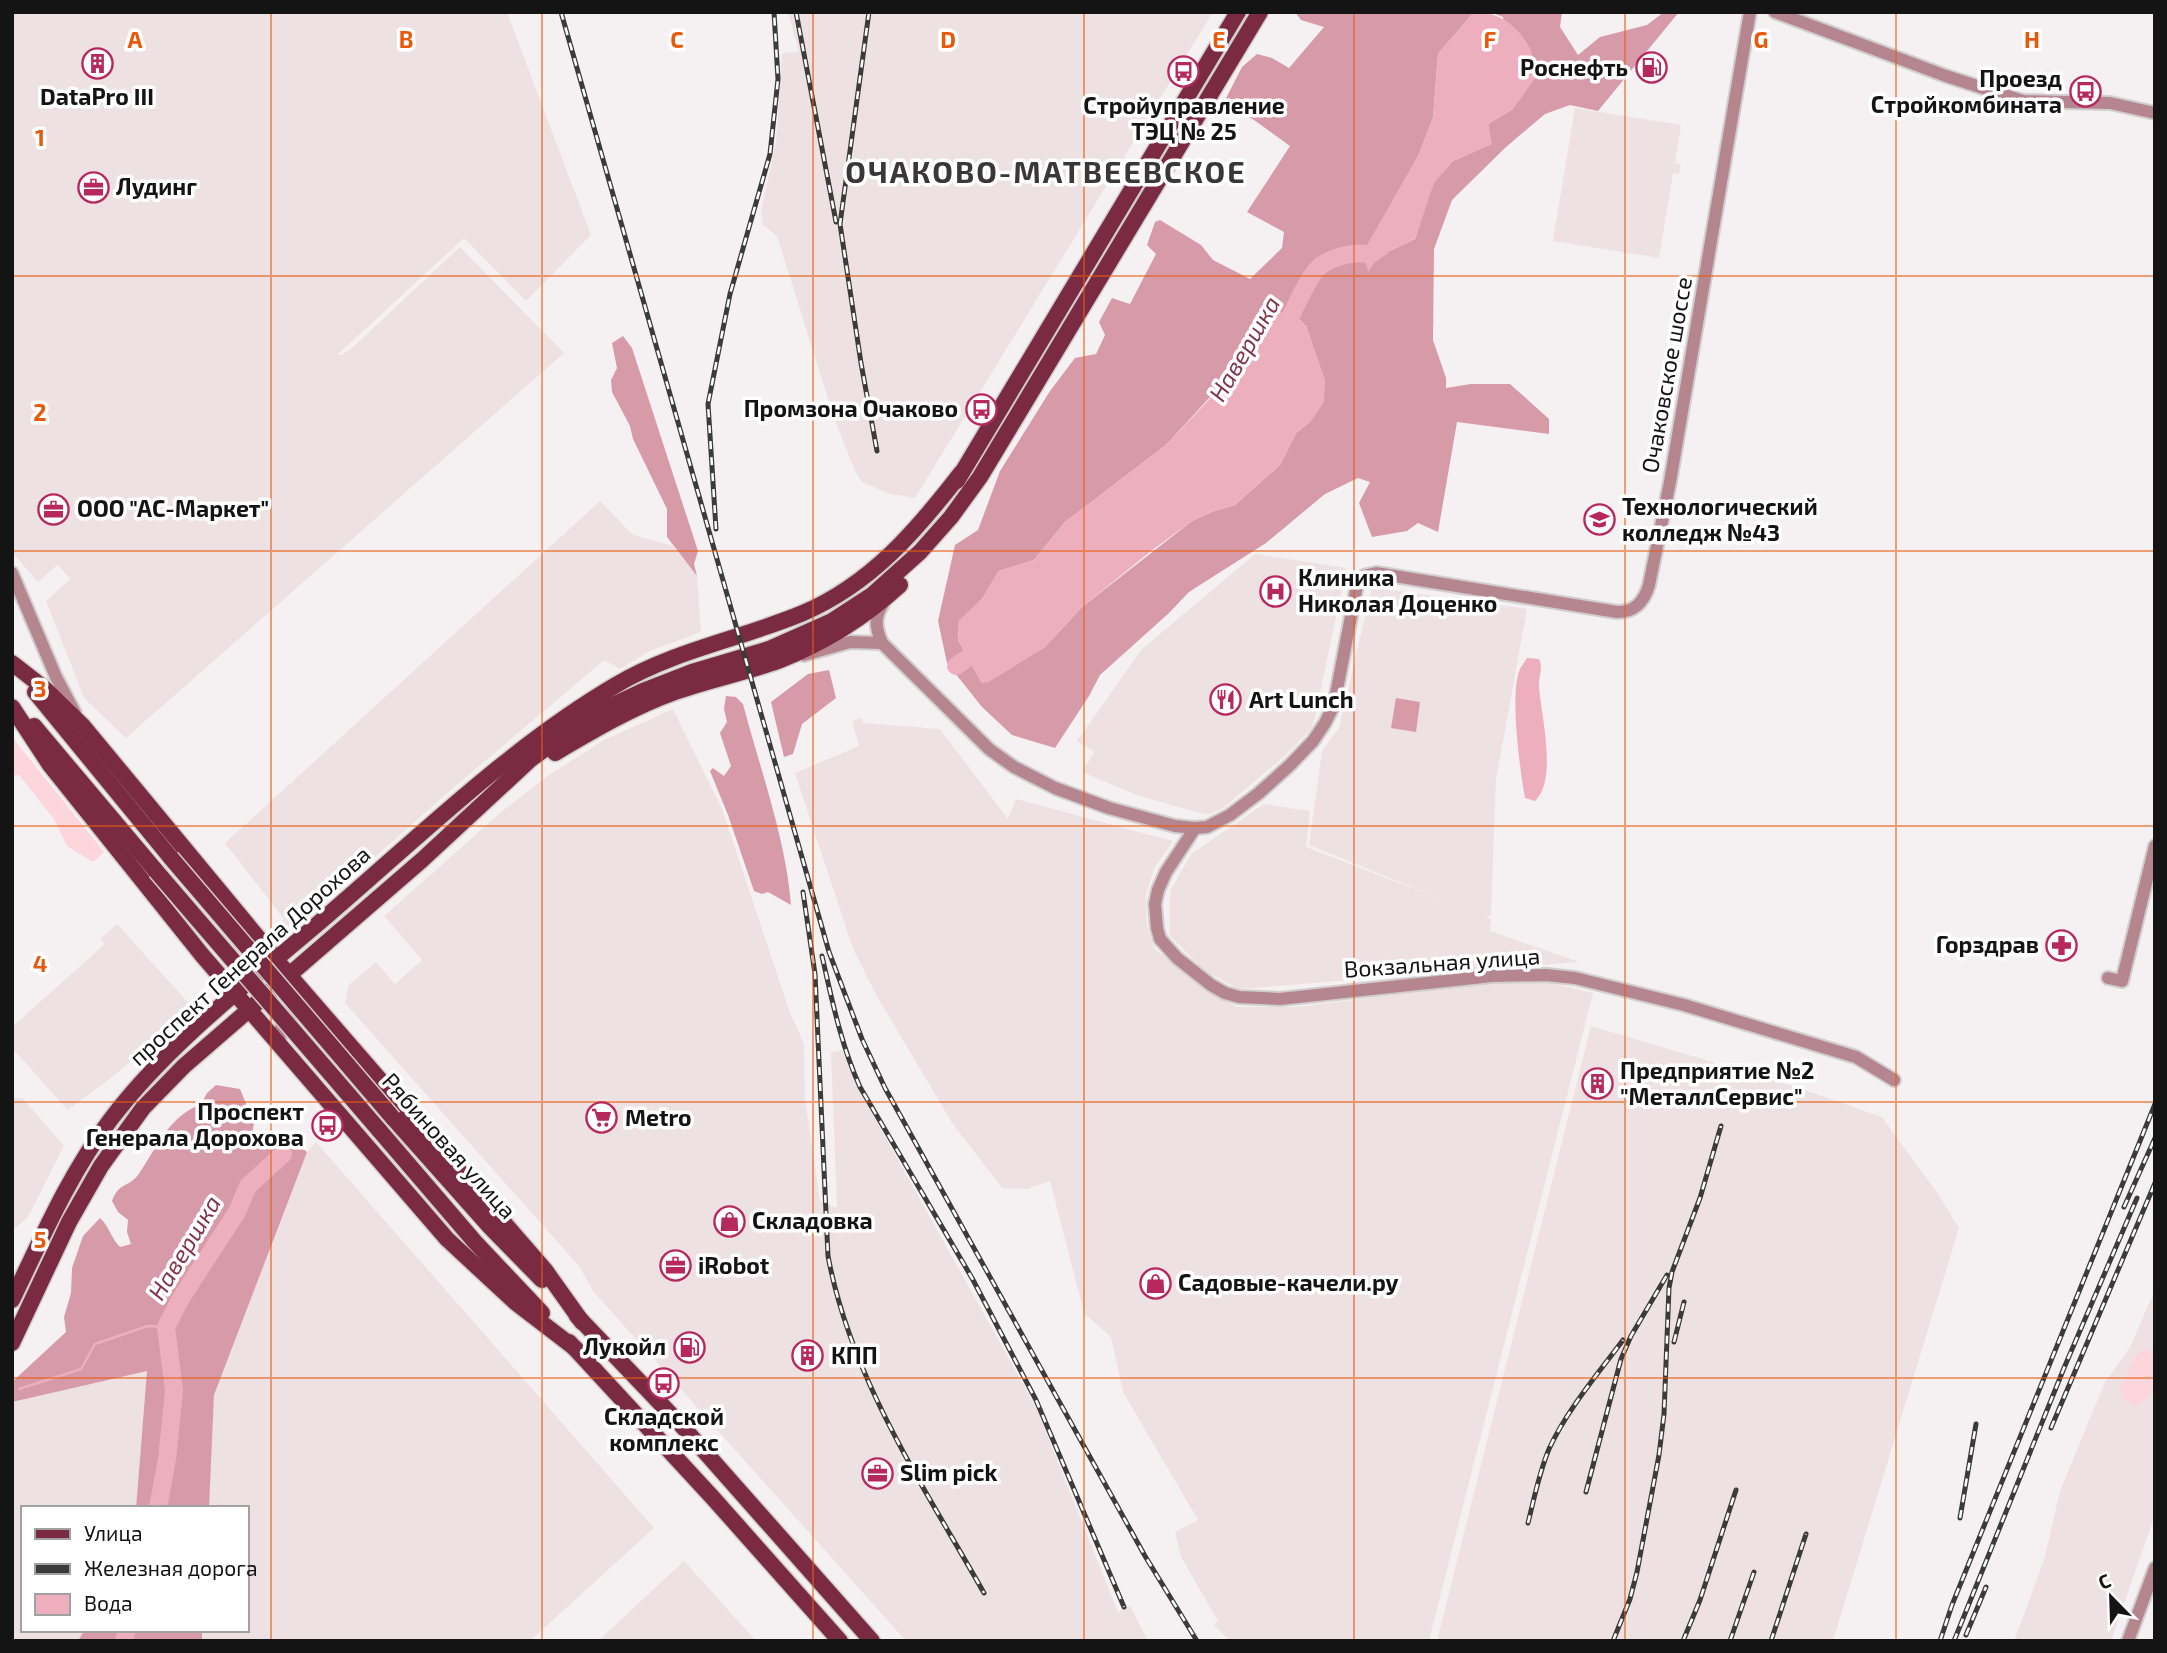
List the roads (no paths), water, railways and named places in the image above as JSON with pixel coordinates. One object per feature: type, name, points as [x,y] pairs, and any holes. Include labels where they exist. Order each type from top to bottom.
[{"type":"main road","name":"проспект Генерала Дорохова","points":[[12,1300],[54,1212],[100,1134],[130,1096],[167,1057],[235,995],[476,788],[552,728],[616,685],[667,658],[806,612],[848,589],[884,562],[907,539],[961,473],[1238,12]]},
{"type":"main road","name":"проспект Генерала Дорохова","points":[[12,1343],[69,1222],[108,1156],[143,1108],[248,1009],[531,759],[559,738],[613,705],[668,681],[791,641],[832,621],[891,580],[920,552],[945,525],[980,477],[1260,12]]},
{"type":"main road","name":"проспект Генерала Дорохова","points":[[448,835],[526,773],[604,724],[672,693],[786,657],[828,638],[862,617],[918,567],[946,534],[969,500],[980,477]]},
{"type":"main road","points":[[12,663],[44,688],[83,726],[289,975],[545,1270],[582,1322]]},
{"type":"main road","name":"Рябиновая улица","points":[[12,663],[171,858],[393,1118],[490,1227],[682,1426],[872,1641]]},
{"type":"main road","name":"Рябиновая улица","points":[[12,700],[475,1242],[713,1498],[840,1641]]},
{"type":"main road","points":[[12,707],[50,765],[202,955],[447,1239],[516,1303],[576,1349]]},
{"type":"street","name":"Очаковское шоссе","points":[[1195,828],[1219,822],[1259,793],[1305,749],[1325,723],[1336,697],[1354,596],[1359,581],[1364,576],[1376,573],[1617,612],[1635,608],[1643,600],[1649,585],[1670,482],[1750,12]]},
{"type":"street","points":[[1775,12],[1946,76],[2024,100],[2110,103],[2155,113]]},
{"type":"street","points":[[12,573],[56,677],[83,726]]},
{"type":"street","points":[[888,596],[876,618],[882,643],[989,749],[1014,767],[1055,788],[1109,808],[1195,828]]},
{"type":"street","points":[[753,668],[850,642],[882,643]]},
{"type":"street","name":"Вокзальная улица","points":[[1195,828],[1166,872],[1158,890],[1157,928],[1160,939],[1177,958],[1225,993],[1239,997],[1280,999],[1519,974],[1575,978],[1684,1005],[1856,1057],[1894,1080]]},
{"type":"street","points":[[2108,978],[2122,981],[2155,846]]},
{"type":"street","points":[[202,955],[211,961],[221,962],[239,956],[248,938],[242,919]]},
{"type":"street","points":[[282,1050],[279,1042],[281,1025],[293,1012],[310,1009],[325,1017]]},
{"type":"street","points":[[2128,1641],[2155,1568]]},
{"type":"water","points":[[1474,12],[1498,17],[1518,31],[1530,48],[1536,77],[1513,109],[1488,124],[1492,144],[1453,161],[1434,183],[1415,239],[1379,256],[1368,272],[1363,252],[1419,154],[1433,118],[1438,54]]},
{"type":"water","points":[[1289,309],[1307,327],[1325,380],[1324,402],[1311,421],[1296,433],[1280,465],[1235,505],[1192,521],[1151,551],[1082,607],[1045,647],[989,682],[982,683],[958,640],[959,620],[982,599],[999,571],[1034,560],[1065,522],[1166,445],[1220,388],[1280,313]]},
{"type":"water","points":[[1527,658],[1539,659],[1540,663],[1539,686],[1547,763],[1542,791],[1535,801],[1525,798],[1515,698],[1516,683]]},
{"type":"waterway","name":"Навершка","points":[[1283,333],[1318,268],[1343,256],[1370,255],[1381,247]]},
{"type":"waterway","name":"Навершка","points":[[956,666],[988,644]]},
{"type":"waterway","name":"Навершка","points":[[158,1506],[167,1459],[174,1391],[166,1327],[181,1298],[237,1212],[248,1186],[283,1154]]},
{"type":"waterway","points":[[19,1389],[81,1369],[95,1344],[148,1326],[166,1327]]},
{"type":"waterway","name":"Навершка","points":[[124,1641],[126,1632]]},
{"type":"railway","points":[[561,12],[829,952],[862,1039],[885,1088],[1145,1556],[1197,1641]]},
{"type":"railway","points":[[716,529],[708,404],[730,294],[770,154],[778,79],[774,12]]},
{"type":"railway","points":[[796,12],[836,222]]},
{"type":"railway","points":[[869,12],[840,224],[877,451]]},
{"type":"railway","points":[[803,892],[815,974],[828,1256],[839,1301],[871,1388],[914,1471],[984,1593]]},
{"type":"railway","points":[[822,956],[842,1039],[860,1087],[972,1278],[1036,1400],[1124,1607]]},
{"type":"railway","points":[[1940,1641],[1952,1605],[2155,1104]]},
{"type":"railway","points":[[1613,1641],[1630,1599],[1637,1572],[1659,1455],[1672,1272],[1700,1198],[1721,1126]]},
{"type":"railway","points":[[2124,1207],[2155,1138]]},
{"type":"railway","points":[[2051,1428],[2155,1183]]},
{"type":"railway","points":[[1954,1641],[2064,1368],[2137,1198]]},
{"type":"railway","points":[[1586,1492],[1621,1359],[1631,1336],[1667,1275]]},
{"type":"railway","points":[[1674,1342],[1684,1302]]},
{"type":"railway","points":[[1528,1523],[1542,1467],[1556,1435],[1583,1393],[1623,1340]]},
{"type":"railway","points":[[1960,1518],[1976,1424]]},
{"type":"railway","points":[[1683,1641],[1700,1600],[1736,1490]]},
{"type":"railway","points":[[1771,1641],[1806,1534]]},
{"type":"railway","points":[[1730,1641],[1754,1572]]},
{"type":"railway","points":[[1966,1635],[1986,1587]]},
{"type":"place","name":"DataPro III","points":[[97,63]]},
{"type":"place","name":"Роснефть","points":[[1651,68]]},
{"type":"place","name":"Стройуправление ТЭЦ № 25","points":[[1184,72]]},
{"type":"place","name":"Проезд Стройкомбината","points":[[2085,92]]},
{"type":"place","name":"Лудинг","points":[[93,187]]},
{"type":"place","name":"Промзона Очаково","points":[[981,409]]},
{"type":"place","name":"ООО \"АС-Маркет\"","points":[[54,509]]},
{"type":"place","name":"Технологический колледж №43","points":[[1599,520]]},
{"type":"place","name":"Клиника Николая Доценко","points":[[1275,591]]},
{"type":"place","name":"Art Lunch","points":[[1226,700]]},
{"type":"place","name":"Горздрав","points":[[2062,945]]},
{"type":"place","name":"Предприятие №2 \"МеталлСервис\"","points":[[1597,1084]]},
{"type":"place","name":"Metro","points":[[602,1118]]},
{"type":"place","name":"Проспект Генерала Дорохова","points":[[327,1125]]},
{"type":"place","name":"Складовка","points":[[729,1221]]},
{"type":"place","name":"iRobot","points":[[675,1266]]},
{"type":"place","name":"Садовые-качели.ру","points":[[1155,1283]]},
{"type":"place","name":"Лукойл","points":[[689,1347]]},
{"type":"place","name":"КПП","points":[[808,1356]]},
{"type":"place","name":"Складской комплекс","points":[[664,1383]]},
{"type":"place","name":"Slim pick","points":[[877,1473]]},
{"type":"district","name":"ОЧАКОВО-МАТВЕЕВСКОЕ","points":[[1046,173]]}]
